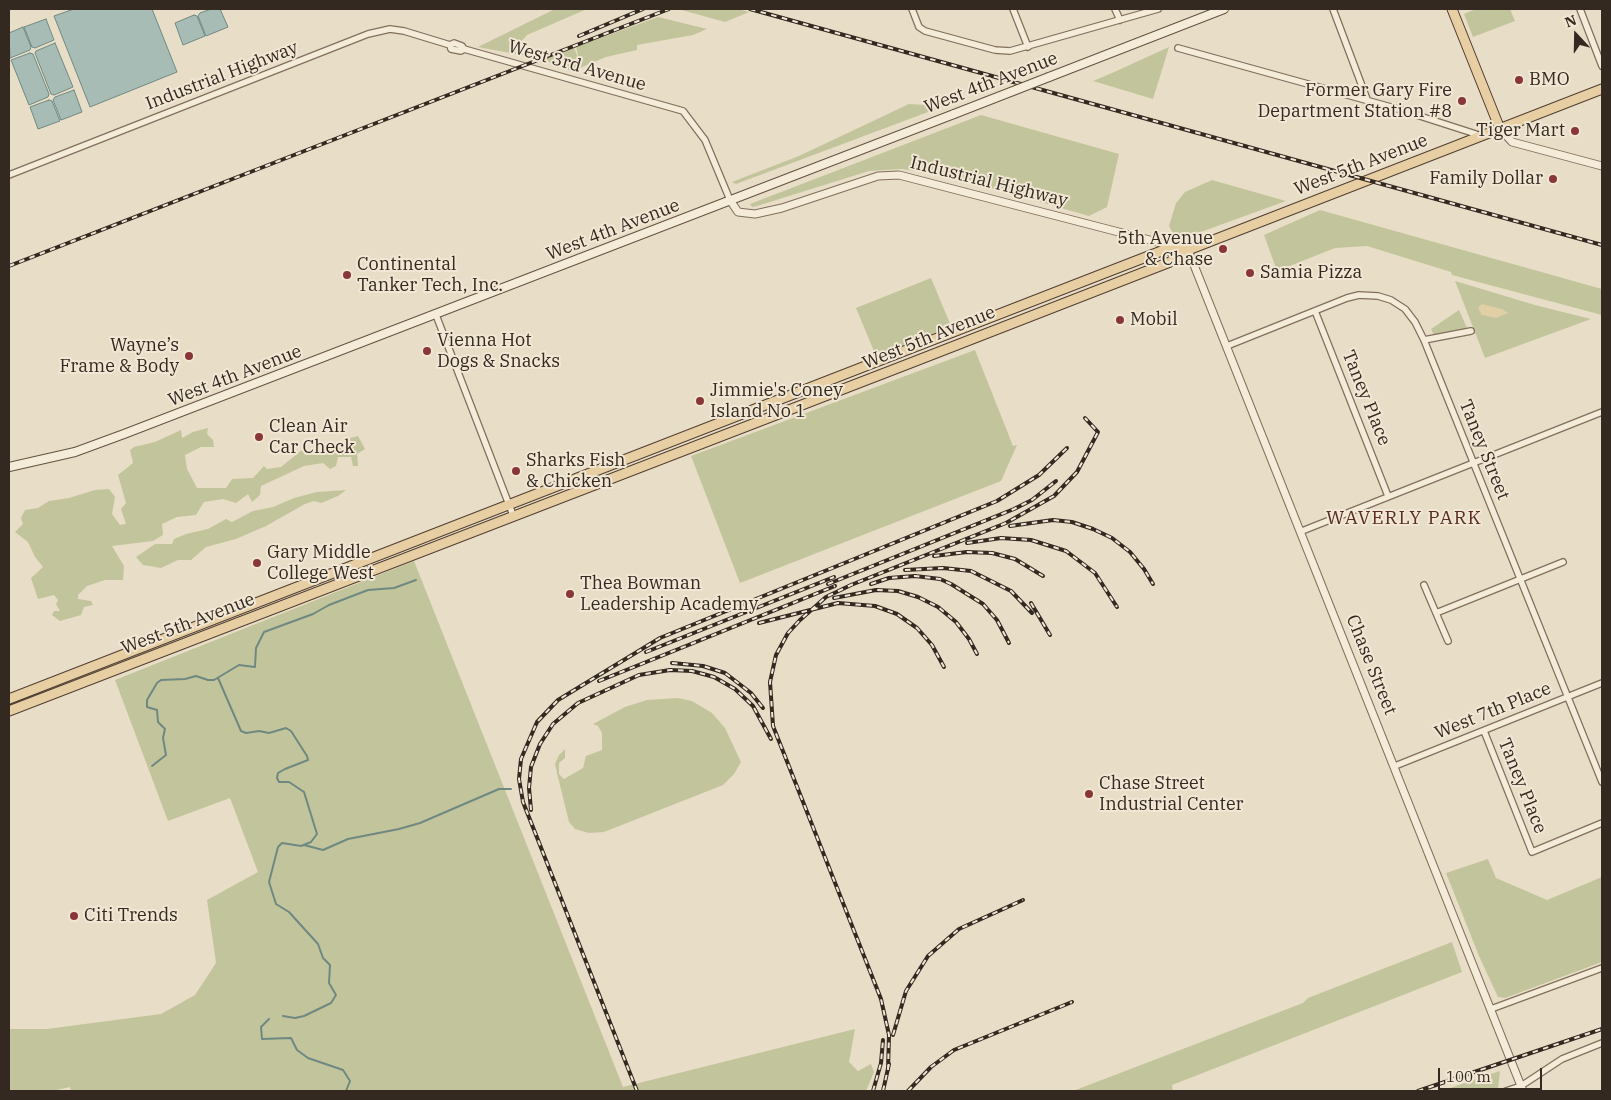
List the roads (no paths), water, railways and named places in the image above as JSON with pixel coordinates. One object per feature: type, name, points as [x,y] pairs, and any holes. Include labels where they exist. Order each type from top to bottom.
[{"type":"main road","name":"West 4th Avenue","points":[[9,467],[75,452],[1224,9]]},
{"type":"main road","points":[[1452,9],[1500,129]]},
{"type":"main road","name":"West 5th Avenue","points":[[9,712],[1170,262],[1188,250],[1602,89]]},
{"type":"main road","name":"West 5th Avenue","points":[[9,698],[1164,250],[1188,250]]},
{"type":"main road","points":[[1040,298],[1044,310]]},
{"type":"main road","points":[[874,363],[878,375]]},
{"type":"main road","points":[[620,461],[625,472]]},
{"type":"main road","points":[[180,632],[185,643]]},
{"type":"street","points":[[912,9],[919,26],[928,33],[996,50],[1010,51],[1158,9]]},
{"type":"street","points":[[1013,9],[1028,47]]},
{"type":"street","points":[[1115,9],[1120,20]]},
{"type":"street","points":[[1333,9],[1368,102]]},
{"type":"street","points":[[1580,9],[1602,66]]},
{"type":"street","name":"Industrial Highway","points":[[9,175],[368,34],[390,29],[450,45],[454,43],[462,46],[464,49]]},
{"type":"street","points":[[1178,48],[1482,136]]},
{"type":"street","name":"West 3rd Avenue","points":[[464,49],[683,111],[705,140],[730,200]]},
{"type":"street","points":[[1500,129],[1512,142],[1602,166]]},
{"type":"street","name":"Industrial Highway","points":[[730,200],[738,212],[750,215],[782,208],[883,175],[908,176],[1188,250]]},
{"type":"street","name":"Chase Street","points":[[1188,250],[1302,531],[1522,1089]]},
{"type":"street","name":"Taney Street","points":[[1227,346],[1347,298],[1359,295],[1378,296],[1391,300],[1405,309],[1415,322],[1424,340],[1602,782]]},
{"type":"street","name":"Taney Place","points":[[1315,311],[1388,496]]},
{"type":"street","points":[[436,314],[513,516]]},
{"type":"street","points":[[1424,340],[1471,331]]},
{"type":"street","points":[[1302,531],[1602,412]]},
{"type":"street","points":[[1436,613],[1563,562]]},
{"type":"street","points":[[1424,585],[1448,641]]},
{"type":"street","name":"West 7th Place","points":[[1395,766],[1602,683]]},
{"type":"street","name":"Taney Place","points":[[1484,731],[1532,852],[1602,823]]},
{"type":"street","points":[[1491,1009],[1602,968]]},
{"type":"street","points":[[1506,1091],[1522,1089],[1555,1063],[1602,1043]]},
{"type":"water","points":[[74,9],[152,9],[177,72],[90,107],[54,16]]},
{"type":"water","points":[[211,9],[220,9],[228,27],[206,36],[198,16],[200,13]]},
{"type":"water","points":[[194,15],[197,16],[205,36],[183,45],[175,23]]},
{"type":"water","points":[[46,19],[54,40],[35,48],[32,47],[24,27]]},
{"type":"water","points":[[23,27],[31,47],[30,50],[10,58],[9,33]]},
{"type":"water","points":[[55,43],[73,87],[54,95],[51,94],[35,53]]},
{"type":"water","points":[[30,53],[33,54],[49,94],[48,97],[29,105],[11,60]]},
{"type":"water","points":[[74,90],[82,112],[61,120],[53,100],[55,97]]},
{"type":"water","points":[[49,100],[52,101],[60,121],[38,129],[30,107]]},
{"type":"waterway","points":[[152,766],[166,755],[163,738],[165,729],[158,722],[157,710],[147,707],[147,700],[157,683],[161,680],[185,679],[196,676],[214,680],[239,665],[255,667],[256,648],[264,632],[313,614],[329,605],[368,590],[394,588],[416,580]]},
{"type":"waterway","points":[[218,678],[241,731],[246,733],[259,731],[269,733],[286,728],[291,731],[308,760],[278,773],[277,778],[279,782],[289,782],[304,792],[317,834],[311,842],[301,846],[282,843],[278,847],[269,882],[276,904],[289,912],[318,944],[323,958],[330,965],[329,983],[336,995],[331,1003],[304,1016],[295,1018],[283,1016]]},
{"type":"waterway","points":[[304,845],[323,850],[348,839],[420,823],[499,789],[511,789]]},
{"type":"waterway","points":[[269,1019],[261,1027],[262,1039],[291,1038],[297,1050],[308,1058],[343,1070],[350,1081],[346,1091]]},
{"type":"railway","points":[[579,36],[643,9]]},
{"type":"railway","points":[[9,266],[669,9]]},
{"type":"railway","points":[[750,9],[1602,245]]},
{"type":"railway","points":[[888,1070],[889,1035],[881,999],[773,726],[770,682],[776,655],[788,633],[826,597],[851,585],[1006,523],[1054,496],[1077,472],[1098,432],[1085,418]]},
{"type":"railway","points":[[637,1091],[523,802],[519,779],[521,759],[537,722],[558,700],[660,638],[997,501],[1039,475],[1067,448]]},
{"type":"railway","points":[[828,584],[1014,509],[1032,500],[1056,481]]},
{"type":"railway","points":[[1010,526],[1053,520],[1072,522],[1093,529],[1112,538],[1130,552],[1153,584]]},
{"type":"railway","points":[[967,543],[1001,538],[1031,540],[1066,551],[1095,573],[1117,607]]},
{"type":"railway","points":[[934,556],[967,552],[992,553],[1015,559],[1043,576]]},
{"type":"railway","points":[[905,570],[943,568],[971,571],[1011,591],[1032,613]]},
{"type":"railway","points":[[871,584],[889,578],[915,576],[940,579],[983,604],[997,620],[1009,643]]},
{"type":"railway","points":[[646,652],[834,577]]},
{"type":"railway","points":[[599,681],[835,586]]},
{"type":"railway","points":[[834,598],[876,590],[898,591],[918,597],[938,607],[956,622],[969,639],[977,654]]},
{"type":"railway","points":[[759,623],[838,603],[875,606],[897,614],[917,628],[932,645],[944,667]]},
{"type":"railway","points":[[1031,603],[1050,635]]},
{"type":"railway","points":[[672,663],[703,666],[725,673],[751,693],[763,708]]},
{"type":"railway","points":[[531,810],[529,788],[531,767],[540,744],[553,724],[578,703],[639,675],[670,670],[692,671],[714,677],[735,689],[753,706],[771,739]]},
{"type":"railway","points":[[893,1035],[906,991],[928,956],[959,929],[1023,900]]},
{"type":"railway","points":[[908,1091],[931,1067],[954,1050],[1072,1002]]},
{"type":"railway","points":[[1418,1091],[1602,1029]]},
{"type":"railway","points":[[873,1091],[881,1063],[883,1040]]},
{"type":"railway","points":[[883,1091],[889,1064]]},
{"type":"place","name":"BMO","points":[[1519,80]]},
{"type":"place","name":"Former Gary Fire Department Station #8","points":[[1462,101]]},
{"type":"place","name":"Tiger Mart","points":[[1575,131]]},
{"type":"place","name":"Family Dollar","points":[[1553,179]]},
{"type":"place","name":"5th Avenue & Chase","points":[[1223,249]]},
{"type":"place","name":"Samia Pizza","points":[[1250,273]]},
{"type":"place","name":"Continental Tanker Tech, Inc.","points":[[347,275]]},
{"type":"place","name":"Mobil","points":[[1120,320]]},
{"type":"place","name":"Vienna Hot Dogs & Snacks","points":[[427,351]]},
{"type":"place","name":"Wayne’s Frame & Body","points":[[189,356]]},
{"type":"place","name":"Jimmie's Coney Island No 1","points":[[700,401]]},
{"type":"place","name":"Clean Air Car Check","points":[[259,437]]},
{"type":"place","name":"Sharks Fish & Chicken","points":[[516,471]]},
{"type":"place","name":"Gary Middle College West","points":[[257,563]]},
{"type":"place","name":"Thea Bowman Leadership Academy","points":[[570,594]]},
{"type":"place","name":"Chase Street Industrial Center","points":[[1089,794]]},
{"type":"place","name":"Citi Trends","points":[[74,916]]},
{"type":"district","name":"WAVERLY PARK","points":[[1404,519]]}]
